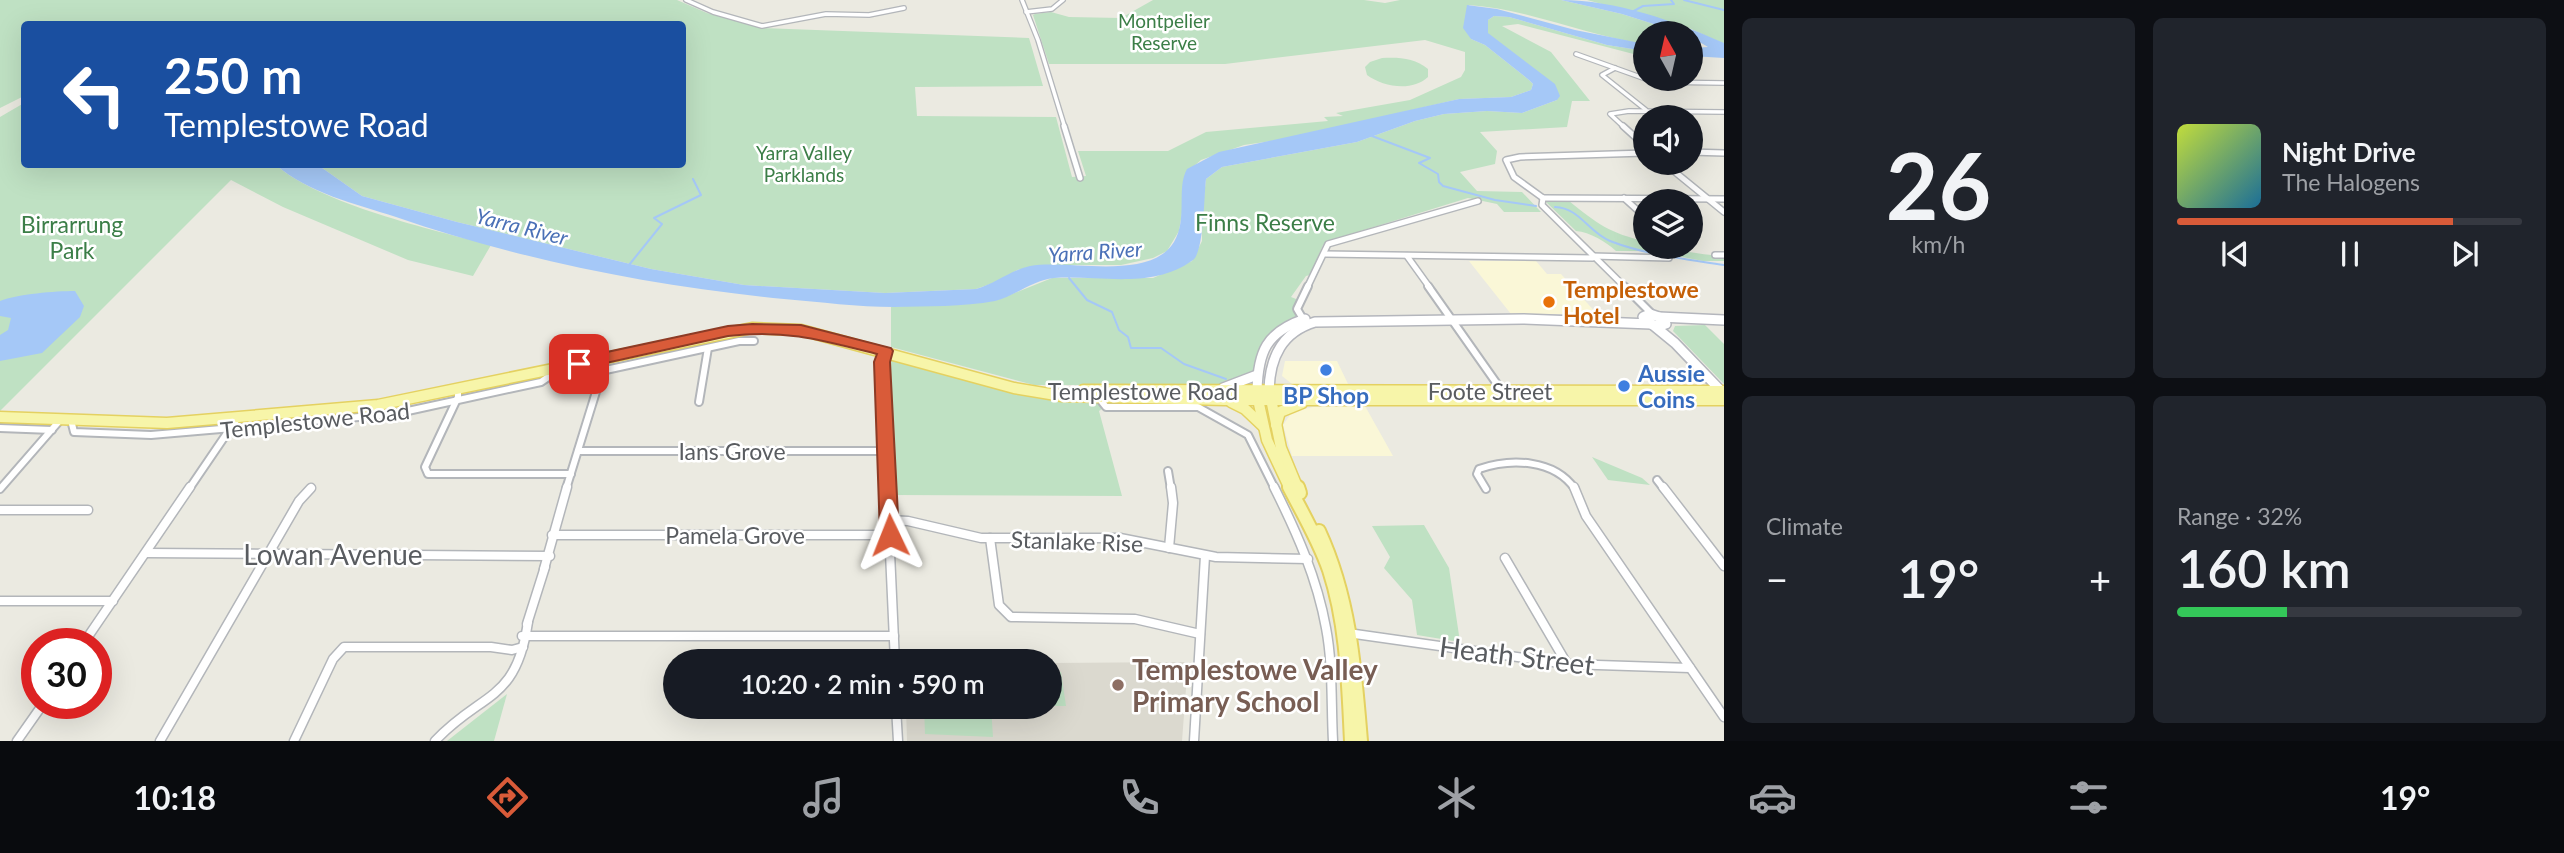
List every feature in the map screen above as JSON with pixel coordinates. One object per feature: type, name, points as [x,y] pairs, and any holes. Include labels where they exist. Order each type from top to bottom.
[{"type":"main road","points":[[1651,319],[1665,325],[1702,320]]},
{"type":"main road","points":[[1651,319],[1724,394]]},
{"type":"main road","points":[[1269,427],[1275,352],[1290,332],[1306,320]]},
{"type":"main road","points":[[1361,741],[1348,633],[1328,566],[1274,455],[1269,427],[1257,395],[1257,375],[1264,348],[1272,336],[1282,327],[1306,320],[1724,320]]},
{"type":"main road","points":[[1665,325],[1675,342]]},
{"type":"main road","name":"Templestowe Road","points":[[0,417],[156,423],[378,405],[457,395],[600,359],[752,328],[801,330],[1030,391],[1098,397],[1225,400],[1257,395]]},
{"type":"main road","points":[[1213,391],[1257,375]]},
{"type":"main road","name":"Templestowe Road","points":[[1030,391],[1213,391],[1270,395]]},
{"type":"main road","name":"Foote Street","points":[[1270,395],[1502,391],[1724,394]]},
{"type":"main road","name":"Foote Street","points":[[1270,395],[1316,400],[1724,394]]},
{"type":"main road","points":[[1225,400],[1245,409],[1269,427]]},
{"type":"main road","points":[[1269,427],[1284,409],[1316,400]]},
{"type":"main road","points":[[1348,633],[1351,741]]},
{"type":"street","points":[[686,0],[713,12],[762,26],[826,13],[869,15],[904,8]]},
{"type":"street","points":[[1022,0],[1038,40],[1080,178]]},
{"type":"street","points":[[1026,12],[1052,9],[1063,0]]},
{"type":"street","points":[[1576,54],[1659,82],[1724,83]]},
{"type":"street","points":[[1615,68],[1602,75],[1640,105]]},
{"type":"street","points":[[1633,112],[1610,114],[1633,135]]},
{"type":"street","points":[[1703,112],[1724,112]]},
{"type":"street","points":[[1703,152],[1724,152]]},
{"type":"street","points":[[1633,153],[1520,157],[1506,160],[1506,165],[1525,187],[1543,198],[1724,198]]},
{"type":"street","points":[[1679,175],[1724,212]]},
{"type":"street","points":[[1543,198],[1540,202],[1542,205],[1651,319]]},
{"type":"street","points":[[1624,198],[1633,206]]},
{"type":"street","points":[[1306,320],[1296,311],[1328,244],[1478,201]]},
{"type":"street","points":[[1325,254],[1633,257]]},
{"type":"street","points":[[1715,255],[1724,255]]},
{"type":"street","points":[[1407,256],[1502,391]]},
{"type":"street","points":[[601,371],[739,341],[754,341]]},
{"type":"street","points":[[699,402],[708,348]]},
{"type":"street","points":[[888,352],[883,366],[894,649]]},
{"type":"street","points":[[435,741],[454,722],[508,683],[517,662],[555,535],[601,371],[600,359]]},
{"type":"street","points":[[426,473],[425,467],[457,395]]},
{"type":"street","name":"Templestowe Road","points":[[66,419],[74,432],[151,435],[394,414],[457,395]]},
{"type":"street","name":"Templestowe Road","points":[[1098,397],[1106,407],[1198,407],[1248,435],[1308,559],[1327,631],[1333,741]]},
{"type":"street","points":[[94,628],[238,417]]},
{"type":"street","points":[[0,489],[51,430],[66,419]]},
{"type":"street","points":[[0,428],[51,430]]},
{"type":"street","name":"Ians Grove","points":[[578,451],[886,451]]},
{"type":"street","points":[[1486,489],[1478,477],[1477,471],[1481,468],[1513,464],[1548,467],[1567,478],[1583,511],[1724,717]]},
{"type":"street","points":[[1168,471],[1173,503],[1169,548]]},
{"type":"street","points":[[417,478],[426,473],[435,476],[571,477]]},
{"type":"street","points":[[1657,480],[1724,566]]},
{"type":"street","points":[[160,741],[299,501],[311,488]]},
{"type":"street","points":[[0,510],[88,510]]},
{"type":"street","name":"Stanlake Rise","points":[[889,520],[908,521],[972,537],[1120,538],[1205,556],[1308,559]]},
{"type":"street","name":"Pamela Grove","points":[[555,535],[890,535]]},
{"type":"street","points":[[990,538],[999,604],[1012,617],[1135,619],[1200,634]]},
{"type":"street","name":"Lowan Avenue","points":[[146,553],[547,556]]},
{"type":"street","points":[[1194,741],[1205,556]]},
{"type":"street","points":[[1505,558],[1567,664]]},
{"type":"street","points":[[0,601],[113,601]]},
{"type":"street","name":"Heath Street","points":[[1348,633],[1567,664],[1690,668]]},
{"type":"street","points":[[525,636],[894,636]]},
{"type":"street","points":[[294,741],[339,645],[520,647]]},
{"type":"street","points":[[17,741],[32,719]]},
{"type":"street","points":[[897,719],[898,741]]},
{"type":"shaded area","points":[[1469,261],[1536,261],[1547,274],[1561,274],[1597,314],[1511,314]]},
{"type":"shaded area","points":[[1285,361],[1337,361],[1349,386],[1292,384],[1282,376]]},
{"type":"shaded area","points":[[1365,406],[1393,456],[1292,456],[1283,425],[1292,412],[1313,407]]},
{"type":"shaded area","name":"Templestowe Valley Primary School","points":[[1188,662],[1182,741],[907,741],[906,719],[1062,719],[1062,663]]},
{"type":"green space","name":"Yarra Valley Parklands","points":[[0,0],[677,0],[707,13],[762,28],[1029,38],[1043,86],[915,87],[917,116],[1056,117],[1072,177],[1086,176],[1078,151],[1168,151],[1206,132],[1328,121],[1324,117],[1343,116],[1336,113],[1410,100],[1461,77],[1465,70],[1465,52],[1425,40],[1225,64],[1049,64],[1033,15],[1035,14],[1051,12],[1069,17],[1121,18],[1153,0],[1364,0],[1385,3],[1400,0],[1561,0],[1644,21],[1633,21],[1633,42],[1514,12],[1469,5],[1465,19],[1471,39],[1485,45],[1529,80],[1533,84],[1531,90],[1511,97],[1459,99],[1292,138],[1244,145],[1201,160],[1185,174],[1179,231],[1167,251],[1153,258],[1121,265],[1041,265],[1017,270],[1002,280],[976,289],[885,293],[744,285],[651,269],[362,196],[322,168],[686,168],[686,21],[21,21],[21,98],[0,108]]},
{"type":"green space","points":[[1587,0],[1724,0],[1724,44],[1703,34],[1703,21],[1664,21]]},
{"type":"green space","name":"Finns Reserve","points":[[1494,16],[1509,17],[1607,45],[1633,49],[1633,54],[1518,24],[1502,26],[1551,52],[1590,101],[1572,101],[1567,127],[1480,132],[1497,151],[1495,164],[1460,172],[1477,191],[1522,192],[1541,212],[1504,212],[1497,204],[1468,198],[1323,245],[1310,275],[1306,276],[1291,297],[1296,299],[1295,317],[1267,339],[1259,353],[1254,373],[1220,385],[1034,385],[891,347],[891,307],[997,300],[1052,278],[1153,278],[1192,261],[1202,241],[1206,179],[1222,167],[1357,142],[1415,121],[1444,114],[1487,111],[1522,113],[1557,100],[1487,33],[1488,20]]},
{"type":"green space","points":[[1382,58],[1418,62],[1428,69],[1428,77],[1414,85],[1398,86],[1367,75],[1365,67]]},
{"type":"green space","name":"Birrarrung Park","points":[[21,105],[21,168],[280,168],[320,192],[378,214],[491,245],[473,276],[408,260],[283,207],[231,180],[0,411],[0,117]]},
{"type":"green space","points":[[1569,201],[1604,227],[1633,238],[1633,251],[1616,251],[1587,233],[1576,231],[1546,202]]},
{"type":"green space","points":[[1703,254],[1724,256],[1724,261],[1693,259],[1703,259]]},
{"type":"green space","points":[[1705,325],[1724,344],[1724,384],[1673,331],[1675,326]]},
{"type":"green space","points":[[894,359],[1035,397],[1096,400],[1102,409],[1099,411],[1122,496],[892,495],[887,365]]},
{"type":"green space","points":[[1592,457],[1642,478],[1650,485],[1608,480]]},
{"type":"green space","points":[[1424,525],[1449,568],[1460,642],[1417,635],[1412,600],[1384,568],[1390,557],[1372,526]]},
{"type":"green space","points":[[1062,679],[1066,706],[1062,706]]},
{"type":"green space","points":[[507,694],[494,741],[447,741]]},
{"type":"green space","points":[[924,719],[992,719],[993,737],[925,734]]},
{"type":"water","points":[[1561,0],[1624,8],[1668,21],[1644,21]]},
{"type":"water","points":[[1467,5],[1497,9],[1575,30],[1633,42],[1633,49],[1607,45],[1509,17],[1494,16],[1488,20],[1488,33],[1555,84],[1560,96],[1557,100],[1522,113],[1487,111],[1444,114],[1415,121],[1357,142],[1222,167],[1206,179],[1201,235],[1197,255],[1193,260],[1177,269],[1143,278],[1054,278],[1002,299],[983,303],[867,306],[735,294],[636,279],[539,258],[443,232],[317,190],[280,168],[322,168],[362,196],[651,269],[744,285],[885,293],[976,289],[1030,266],[1128,265],[1146,262],[1162,254],[1174,242],[1178,233],[1182,185],[1187,169],[1219,152],[1459,99],[1511,97],[1531,90],[1533,84],[1529,80],[1485,45],[1471,39],[1463,28]]},
{"type":"water","points":[[1703,34],[1724,43],[1724,58],[1703,57],[1703,47],[1708,47],[1703,44]]},
{"type":"water","points":[[75,291],[84,306],[80,317],[42,353],[0,361],[0,335],[8,330],[11,318],[0,316],[0,301],[37,293]]},
{"type":"waterway","points":[[1632,12],[1643,6],[1674,4],[1671,0]]},
{"type":"waterway","points":[[1684,0],[1724,10]]},
{"type":"waterway","points":[[1372,136],[1430,158],[1419,163],[1438,174],[1439,182],[1443,186],[1495,200],[1536,206]]},
{"type":"waterway","points":[[629,265],[662,224],[654,218],[701,195],[693,179]]},
{"type":"waterway","points":[[1555,207],[1571,211],[1602,237],[1624,246],[1724,265]]},
{"type":"waterway","points":[[1069,278],[1087,300],[1112,312],[1119,330],[1128,337],[1131,348],[1161,348],[1184,364],[1226,379]]},
{"type":"place","name":"Templestowe Hotel","points":[[1549,302]]},
{"type":"place","name":"BP Shop","points":[[1326,370]]},
{"type":"place","name":"Aussie Coins","points":[[1624,386]]},
{"type":"place","name":"Templestowe Valley Primary School","points":[[1118,685]]},
{"type":"route","points":[[579,364],[752,328],[801,330],[885,351],[882,362],[890,535]]},
{"type":"park label","name":"Montpelier Reserve","points":[[1164,31]]},
{"type":"water label","name":"Yarra River","points":[[522,226]]},
{"type":"water label","name":"Yarra River","points":[[1095,251]]}]
